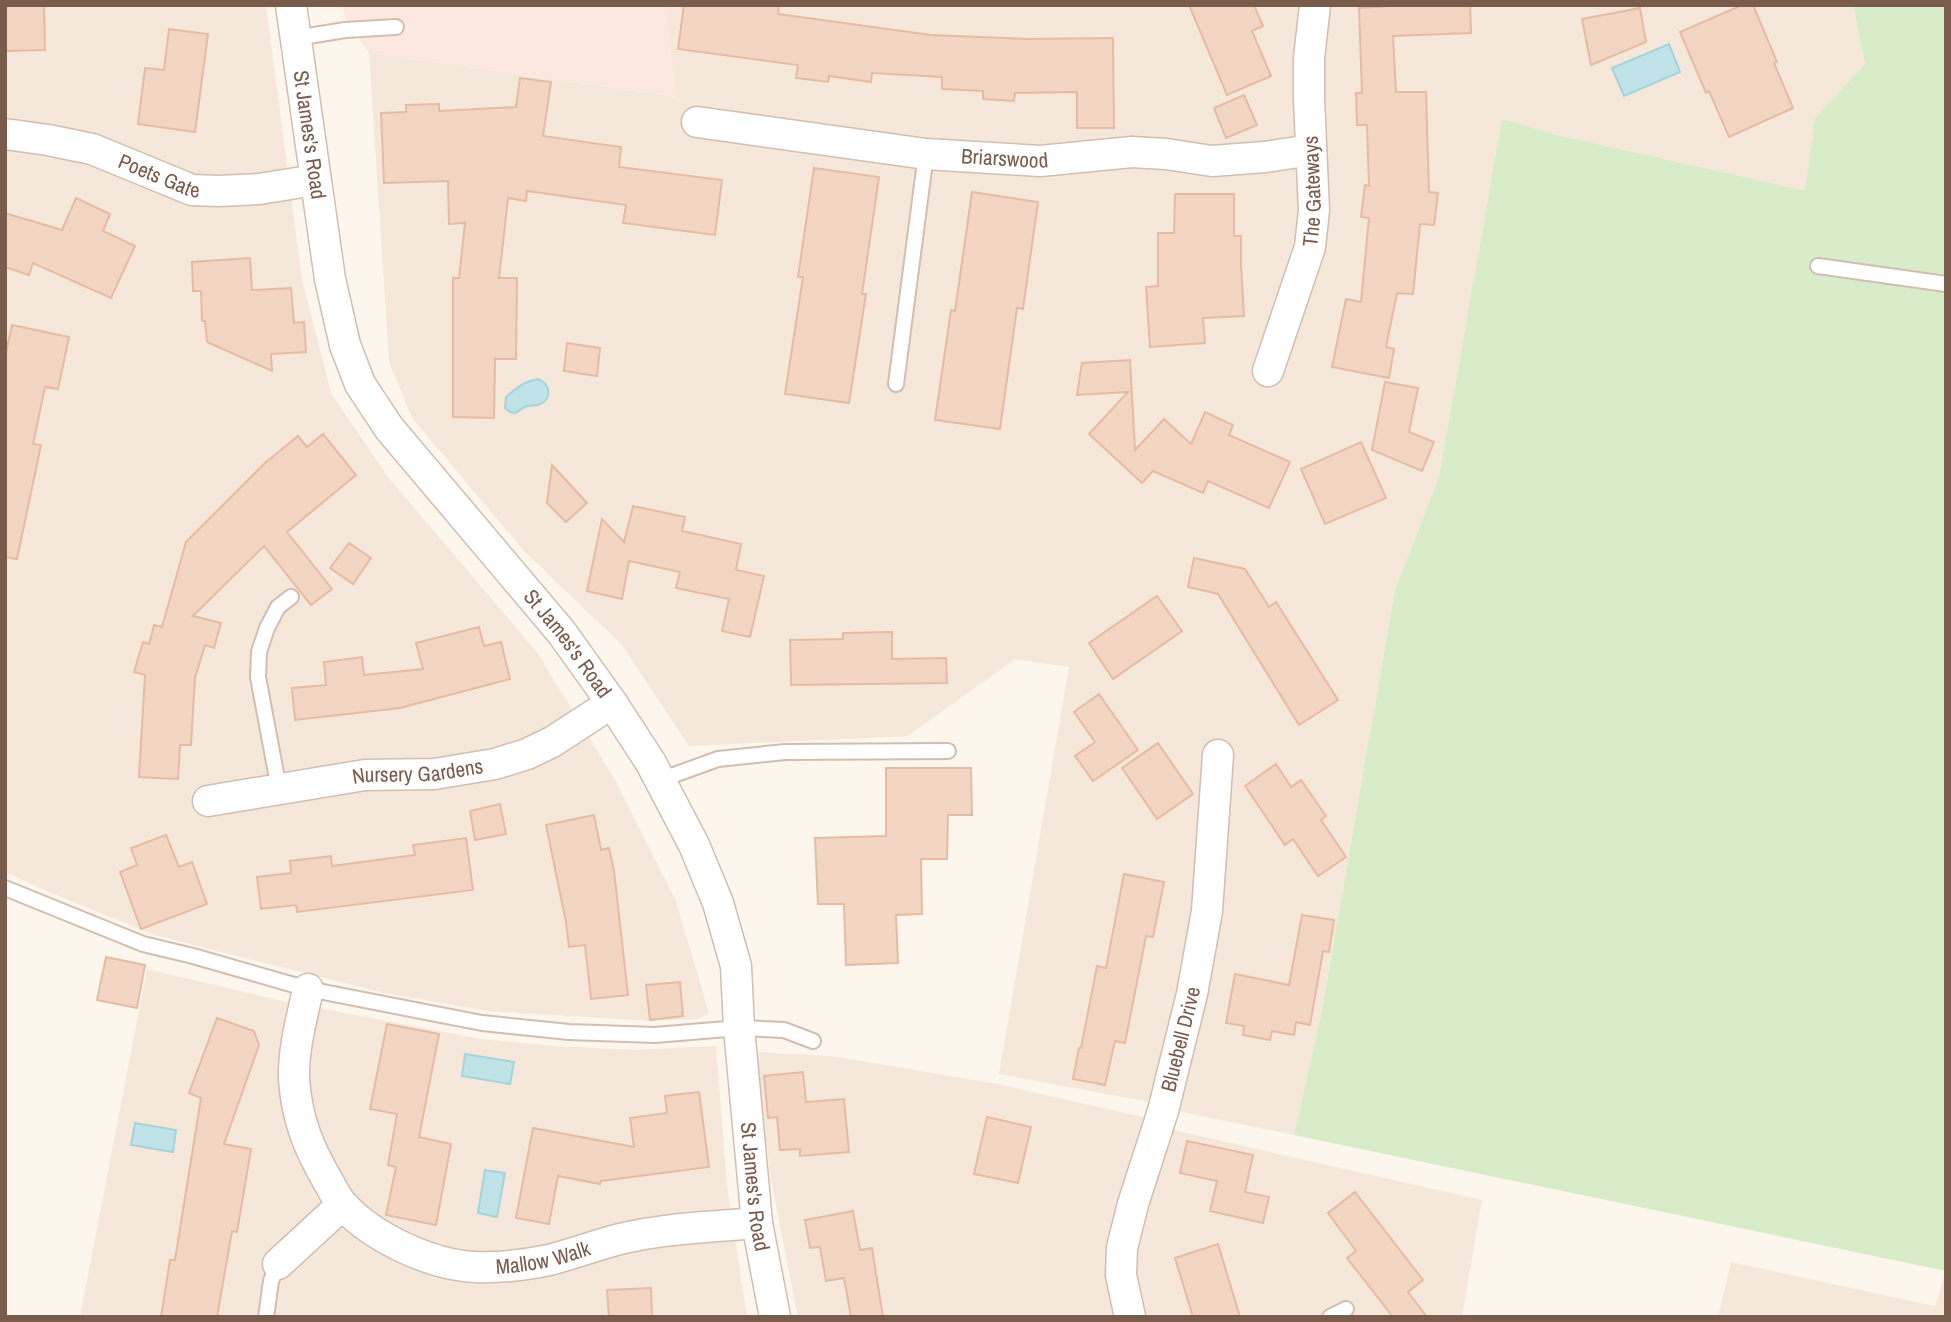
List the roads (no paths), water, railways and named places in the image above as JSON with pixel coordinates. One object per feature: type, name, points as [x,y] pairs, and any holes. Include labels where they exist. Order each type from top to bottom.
[{"type":"street","name":"St James's Road","points":[[291,5],[330,279],[345,345],[360,384],[389,428],[562,633],[612,703],[652,763],[694,845],[718,903],[736,966],[757,1223],[775,1317]]},
{"type":"street","name":"The Gateways","points":[[1268,371],[1310,247],[1314,210],[1309,58],[1315,5]]},
{"type":"street","name":"Briarswood","points":[[697,122],[926,154],[1040,161],[1132,152],[1212,161],[1311,150]]},
{"type":"street","name":"Poets Gate","points":[[5,135],[92,149],[192,190],[258,189],[315,180]]},
{"type":"street","name":"Nursery Gardens","points":[[208,801],[365,775],[434,774],[495,764],[527,754],[552,742],[612,703]]},
{"type":"street","name":"Bluebell Drive","points":[[1130,1317],[1121,1275],[1122,1248],[1163,1111],[1192,995],[1207,911],[1218,755]]},
{"type":"street","name":"Mallow Walk","points":[[308,989],[294,1076],[299,1118],[314,1157],[342,1205],[375,1231],[404,1249],[437,1261],[474,1267],[509,1266],[548,1260],[622,1238],[757,1223]]},
{"type":"street","points":[[278,1264],[342,1205]]},
{"type":"lane","points":[[296,38],[345,30],[396,27]]},
{"type":"lane","points":[[896,384],[926,154]]},
{"type":"lane","points":[[1818,266],[1946,284]]},
{"type":"lane","points":[[279,789],[258,677],[259,652],[278,607],[291,597]]},
{"type":"lane","points":[[660,780],[718,759],[785,752],[947,751]]},
{"type":"lane","points":[[5,888],[143,944],[308,989],[482,1023],[655,1035],[739,1028],[784,1030],[813,1041]]},
{"type":"lane","points":[[266,1317],[271,1282],[278,1264]]},
{"type":"lane","points":[[1330,1317],[1346,1309]]},
{"type":"water","points":[[1669,44],[1680,72],[1624,96],[1612,68]]},
{"type":"water","points":[[538,379],[548,388],[548,396],[543,403],[526,406],[515,413],[505,408],[506,397],[525,383]]},
{"type":"water","points":[[465,1054],[514,1062],[510,1084],[462,1076]]},
{"type":"water","points":[[135,1123],[176,1130],[173,1152],[131,1145]]},
{"type":"water","points":[[485,1170],[505,1173],[497,1217],[478,1213]]}]
